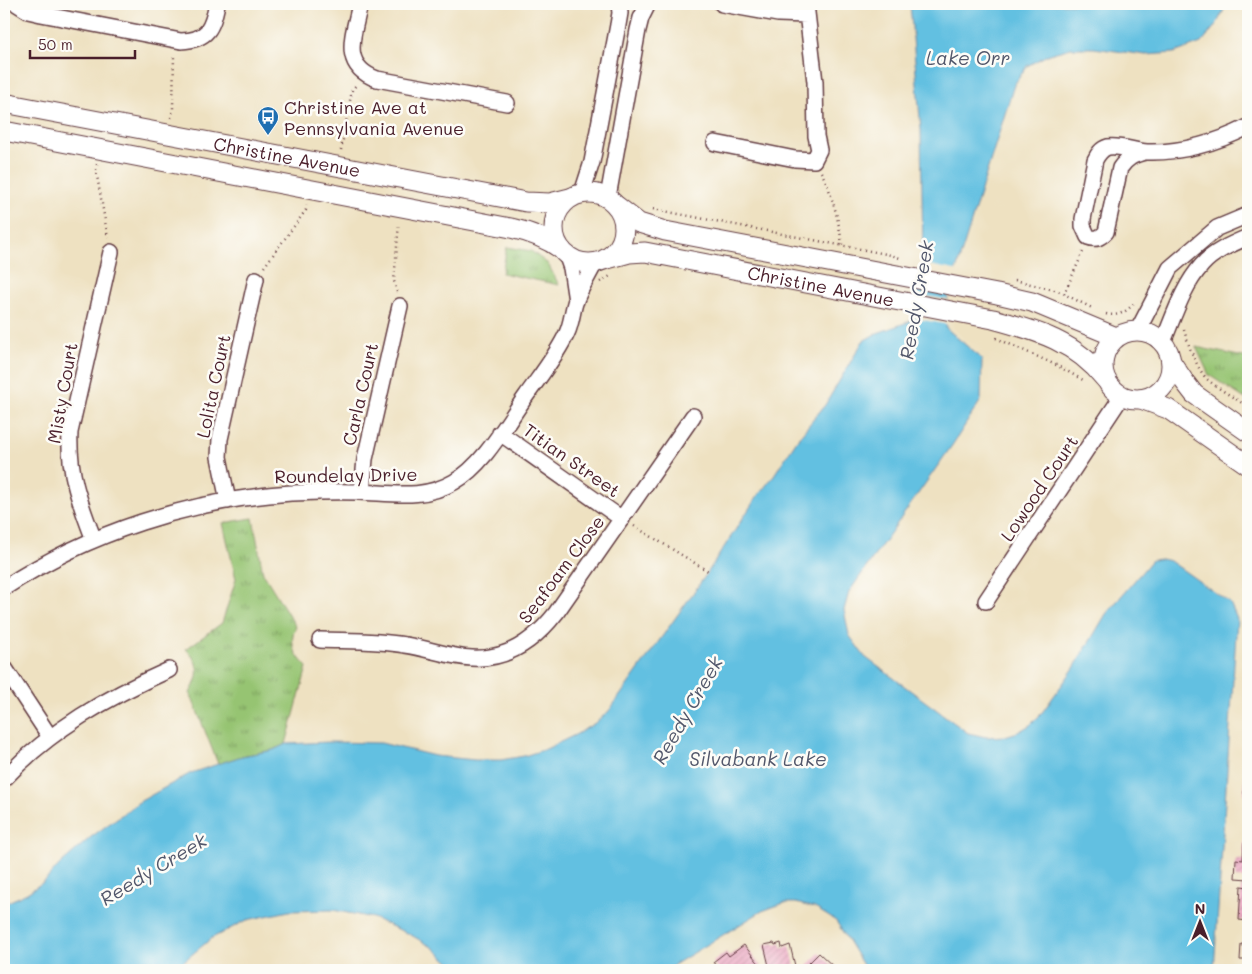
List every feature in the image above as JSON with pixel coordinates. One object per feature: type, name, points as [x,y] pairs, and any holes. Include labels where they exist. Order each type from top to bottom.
[{"type":"main road","name":"Christine Avenue","points":[[4,103],[526,202],[550,203],[576,196]]},
{"type":"main road","name":"Christine Avenue","points":[[4,131],[528,232],[551,242],[563,252]]},
{"type":"main road","points":[[600,194],[613,202],[623,217],[625,229],[622,241],[616,251],[601,261],[584,263],[574,260],[563,252],[555,239],[554,227],[556,216],[561,206],[576,196],[600,194]]},
{"type":"main road","name":"Christine Avenue","points":[[613,202],[639,223],[665,231],[907,269],[961,287],[1032,302],[1116,337]]},
{"type":"main road","name":"Christine Avenue","points":[[601,261],[629,253],[646,252],[958,311],[1026,328],[1066,345],[1094,365],[1097,382]]},
{"type":"main road","points":[[1172,363],[1169,379],[1162,389],[1153,396],[1132,399],[1122,396],[1113,389],[1097,382],[1103,369],[1104,357],[1108,346],[1116,337],[1126,332],[1147,331],[1156,335],[1163,342],[1168,349],[1172,363],[1194,394],[1248,432]]},
{"type":"main road","points":[[1141,399],[1168,409],[1248,465]]},
{"type":"street","points":[[17,4],[41,14],[177,41],[192,41],[210,29],[217,4]]},
{"type":"street","points":[[360,4],[352,44],[352,56],[357,66],[366,75],[377,79],[507,102]]},
{"type":"street","points":[[576,196],[592,162],[618,25],[619,4]]},
{"type":"street","points":[[624,4],[633,8],[639,8],[648,4]]},
{"type":"street","points":[[613,202],[638,30],[641,18],[648,4]]},
{"type":"street","points":[[715,142],[795,159],[814,160],[819,150],[816,136],[815,82],[807,9],[778,14],[722,4]]},
{"type":"street","points":[[1142,151],[1125,161],[1120,168],[1106,232],[1100,238],[1088,237],[1083,226],[1083,219],[1095,160],[1098,154],[1107,148],[1142,151],[1186,150],[1204,146],[1248,127]]},
{"type":"street","points":[[1138,330],[1170,268],[1218,228],[1248,215]]},
{"type":"street","points":[[1163,342],[1187,286],[1202,264],[1226,247],[1248,237]]},
{"type":"street","name":"Misty Court","points":[[94,540],[76,492],[72,474],[69,453],[70,432],[111,252]]},
{"type":"street","name":"Roundelay Drive","points":[[563,252],[571,268],[576,301]]},
{"type":"street","name":"Roundelay Drive","points":[[4,588],[40,566],[94,540],[151,518],[258,496],[320,491],[401,495],[424,494],[440,490],[456,482],[471,470],[485,454],[556,352],[567,332],[576,301],[601,261]]},
{"type":"street","name":"Lolita Court","points":[[228,501],[219,457],[220,439],[256,279]]},
{"type":"street","name":"Carla Court","points":[[362,492],[365,459],[400,306]]},
{"type":"street","name":"Lowood Court","points":[[986,601],[1122,396]]},
{"type":"street","name":"Seafoam Close","points":[[320,640],[405,645],[471,658],[497,656],[523,646],[544,629],[693,416]]},
{"type":"street","name":"Titian Street","points":[[500,433],[622,519]]},
{"type":"street","points":[[4,667],[50,736]]},
{"type":"street","points":[[4,779],[50,736],[102,703],[169,670]]},
{"type":"path","points":[[171,120],[174,53],[177,41]]},
{"type":"path","points":[[341,152],[352,90],[366,75]]},
{"type":"path","points":[[100,149],[96,170],[111,252]]},
{"type":"path","points":[[814,160],[825,179],[842,245]]},
{"type":"path","points":[[256,279],[306,210],[312,190]]},
{"type":"path","points":[[400,206],[394,281],[400,306]]},
{"type":"path","points":[[651,209],[891,254],[907,269]]},
{"type":"path","points":[[1064,294],[1083,254],[1084,244],[1088,237]]},
{"type":"path","points":[[1086,304],[1099,312],[1112,316],[1123,314],[1140,296]]},
{"type":"path","points":[[1183,326],[1188,344],[1202,373],[1248,407]]},
{"type":"path","points":[[991,336],[1097,382]]},
{"type":"path","points":[[622,519],[708,571]]},
{"type":"green space","points":[[507,247],[531,251],[548,264],[559,285],[502,273]]},
{"type":"green space","points":[[1196,347],[1248,358],[1245,399],[1209,375]]},
{"type":"green space","points":[[253,518],[263,573],[296,627],[293,638],[294,648],[299,658],[307,667],[286,744],[273,750],[242,756],[218,764],[190,693],[196,681],[197,670],[191,654],[186,649],[222,623],[236,579],[223,523]]},
{"type":"water","name":"Silvabank Lake","points":[[910,4],[1227,4],[1216,25],[1201,43],[1174,53],[1146,55],[1094,48],[1071,48],[1049,54],[1027,66],[1014,85],[948,296],[946,328],[982,359],[981,400],[953,444],[849,592],[844,610],[849,635],[865,657],[968,733],[986,737],[1005,736],[1018,732],[1030,725],[1041,714],[1074,668],[1106,614],[1152,560],[1170,561],[1230,603],[1237,619],[1214,970],[866,970],[836,921],[815,908],[796,903],[784,903],[762,911],[668,970],[458,970],[432,947],[411,935],[373,918],[333,910],[289,911],[247,920],[212,938],[173,970],[4,970],[4,904],[27,893],[45,881],[60,864],[91,837],[139,802],[191,773],[242,756],[273,750],[286,744],[330,742],[381,743],[435,756],[475,760],[501,760],[524,756],[546,749],[577,734],[595,723],[609,711],[706,575],[756,498],[772,478],[799,437],[825,405],[863,341],[877,333],[911,321],[923,257],[921,130]]},
{"type":"pier","points":[[920,263],[959,271],[952,293],[915,287]]},
{"type":"pier","points":[[914,294],[950,300],[949,325],[909,317]]},
{"type":"building","points":[[1245,774],[1248,774],[1248,795],[1244,794]]},
{"type":"building","points":[[1244,842],[1248,842],[1248,879],[1235,878],[1236,859],[1243,860]]},
{"type":"building","points":[[1241,886],[1248,887],[1248,921],[1239,920]]},
{"type":"building","points":[[774,943],[775,945],[781,943],[782,948],[790,945],[796,970],[770,970],[764,945]]},
{"type":"building","points":[[1241,944],[1248,945],[1248,960],[1240,960]]},
{"type":"building","points":[[744,945],[761,966],[756,970],[719,970],[713,962],[726,952],[729,956]]},
{"type":"building","points":[[819,953],[836,969],[840,970],[808,970],[805,967]]},
{"type":"place","name":"Christine Ave at Pennsylvania Avenue","points":[[268,136]]},
{"type":"water label","name":"Lake Orr","points":[[968,57]]},
{"type":"water label","name":"Reedy Creek","points":[[916,300]]},
{"type":"water label","name":"Reedy Creek","points":[[687,710]]},
{"type":"water label","name":"Reedy Creek","points":[[153,869]]}]
